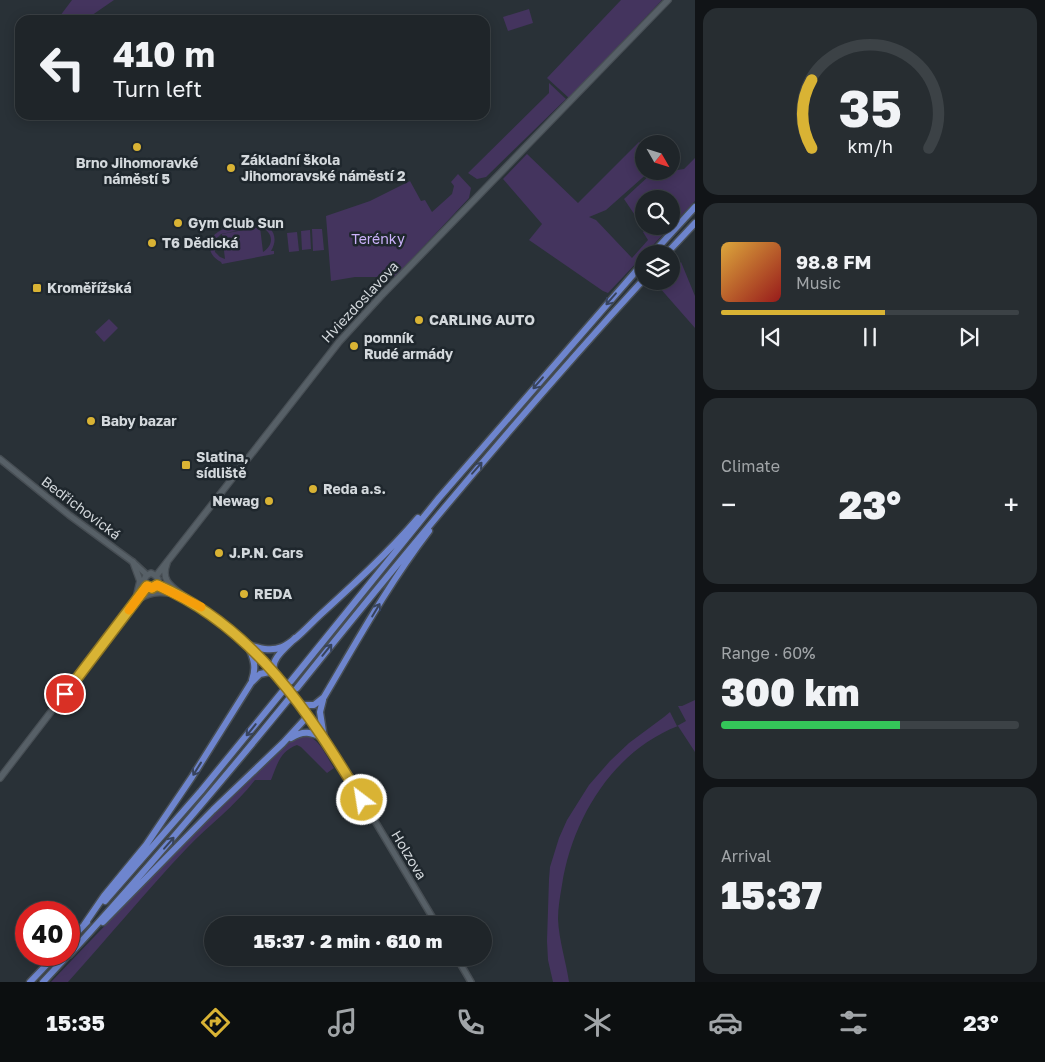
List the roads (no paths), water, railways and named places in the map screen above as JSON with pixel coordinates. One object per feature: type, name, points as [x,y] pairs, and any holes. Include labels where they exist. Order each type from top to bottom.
[{"type":"highway","points":[[660,245],[695,207]]},
{"type":"highway","points":[[674,245],[695,223]]},
{"type":"highway","points":[[291,681],[439,498],[635,272]]},
{"type":"highway","points":[[297,688],[446,505],[571,359],[635,289]]},
{"type":"highway","points":[[248,645],[262,649],[276,649],[283,647],[295,638],[358,581],[421,514],[439,498]]},
{"type":"highway","points":[[90,932],[108,918],[137,886],[283,743],[305,719],[304,708],[314,705],[324,696],[385,595],[446,505]]},
{"type":"highway","points":[[251,683],[261,674],[275,672],[272,667],[275,660],[295,638]]},
{"type":"highway","points":[[84,925],[104,896],[146,845],[192,777],[251,683],[256,669],[248,645]]},
{"type":"highway","points":[[80,929],[201,791],[282,692]]},
{"type":"highway","points":[[324,696],[320,712],[324,738]]},
{"type":"highway","points":[[80,942],[202,804],[288,700]]},
{"type":"highway","points":[[283,743],[301,732],[311,732],[324,738]]},
{"type":"highway","points":[[30,982],[45,966]]},
{"type":"highway","points":[[43,982],[58,966]]},
{"type":"main road","name":"Hviezdoslavova","points":[[156,576],[339,342],[482,191],[668,0]]},
{"type":"main road","points":[[170,557],[165,568],[165,578],[169,586],[181,596]]},
{"type":"main road","points":[[133,562],[140,581],[133,605]]},
{"type":"main road","points":[[151,573],[156,576],[158,579],[157,585],[152,588],[147,586],[144,580],[147,575],[151,573]]},
{"type":"main road","points":[[0,778],[147,586]]},
{"type":"main road","points":[[133,605],[141,598],[153,593],[168,593],[181,596]]},
{"type":"street","name":"Bedřichovická","points":[[0,459],[69,515],[133,562],[147,575]]},
{"type":"street","name":"Holzova","points":[[157,585],[206,610],[248,645],[275,672],[304,708],[324,738],[432,916]]},
{"type":"street","points":[[462,966],[472,982]]},
{"type":"place","name":"Brno Jihomoravké náměstí 5","points":[[137,147]]},
{"type":"place","name":"Základní škola Jihomoravské náměstí 2","points":[[231,168]]},
{"type":"place","name":"Gym Club Sun","points":[[178,223]]},
{"type":"place","name":"T6 Dědická","points":[[152,243]]},
{"type":"place","name":"Kroměřížská","points":[[37,288]]},
{"type":"place","name":"CARLING AUTO","points":[[419,320]]},
{"type":"place","name":"pomník Rudé armády","points":[[354,346]]},
{"type":"place","name":"Baby bazar","points":[[91,421]]},
{"type":"place","name":"Slatina, sídliště","points":[[186,465]]},
{"type":"place","name":"Reda a.s.","points":[[313,489]]},
{"type":"place","name":"Newag","points":[[269,501]]},
{"type":"place","name":"J.P.N. Cars","points":[[219,553]]},
{"type":"place","name":"REDA","points":[[244,594]]},
{"type":"park label","name":"Terénky","points":[[378,239]]}]
